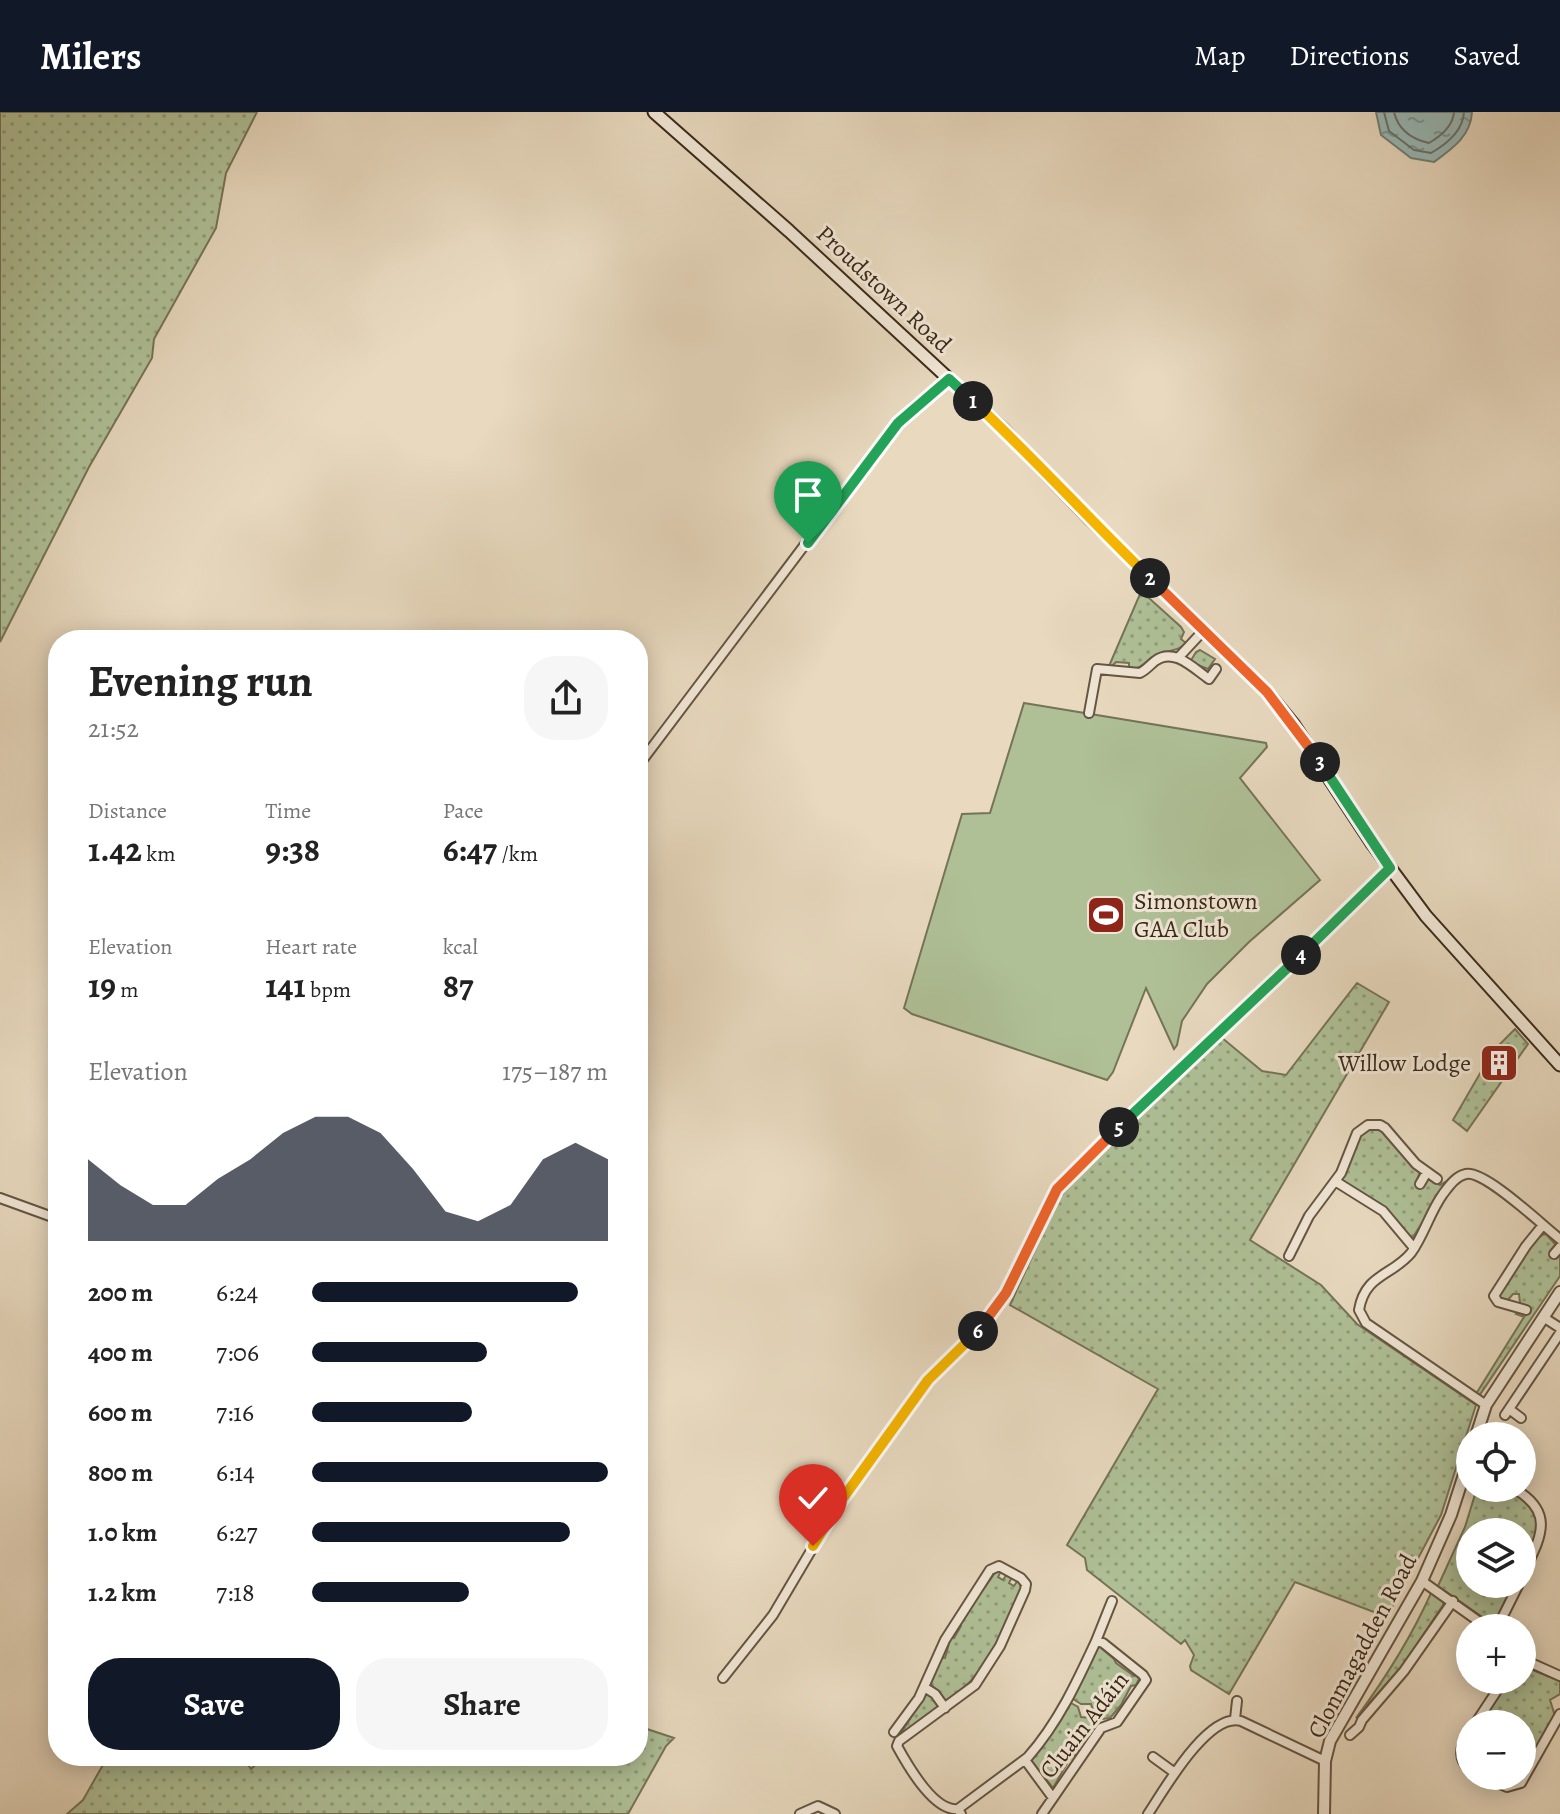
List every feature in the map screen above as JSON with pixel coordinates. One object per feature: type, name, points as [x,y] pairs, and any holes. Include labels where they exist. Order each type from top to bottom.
[{"type":"main road","name":"Proudstown Road","points":[[654,112],[1048,472],[1091,520],[1267,692],[1294,725],[1426,916],[1560,1065]]},
{"type":"street","points":[[648,753],[877,449],[915,406],[949,379]]},
{"type":"street","points":[[1178,658],[1204,630]]},
{"type":"street","points":[[1089,713],[1097,669],[1134,675],[1164,657],[1178,658],[1209,679],[1216,669]]},
{"type":"street","points":[[723,1678],[773,1615],[838,1505],[928,1380],[971,1339],[998,1307],[1049,1201],[1066,1178],[1390,868]]},
{"type":"street","points":[[1289,1256],[1316,1204],[1335,1181],[1357,1133],[1368,1125],[1385,1128],[1407,1155],[1437,1179]]},
{"type":"street","points":[[1420,1184],[1427,1172]]},
{"type":"street","points":[[1486,1405],[1368,1325],[1361,1317],[1360,1302],[1368,1287],[1381,1274],[1396,1267],[1414,1248],[1443,1194],[1458,1176],[1479,1176],[1488,1181],[1560,1239]]},
{"type":"street","points":[[1335,1181],[1383,1211],[1414,1248]]},
{"type":"street","points":[[0,1198],[48,1215]]},
{"type":"street","points":[[1526,1310],[1495,1300],[1495,1291],[1543,1225]]},
{"type":"street","points":[[1284,1237],[1295,1243]]},
{"type":"street","points":[[1481,1422],[1486,1405],[1560,1292]]},
{"type":"street","points":[[1514,1307],[1517,1295]]},
{"type":"street","points":[[1521,1418],[1507,1412],[1560,1330],[1543,1317]]},
{"type":"street","name":"Clonmagadden Road","points":[[1324,1814],[1325,1761],[1330,1741],[1422,1581],[1456,1499]]},
{"type":"street","points":[[1533,1502],[1542,1525],[1536,1545]]},
{"type":"street","points":[[894,1732],[919,1698],[945,1640],[990,1570],[999,1566],[1021,1578],[1026,1584],[1025,1590],[995,1656],[975,1685],[899,1741],[897,1746],[934,1800],[960,1812]]},
{"type":"street","points":[[1422,1581],[1470,1614]]},
{"type":"street","points":[[1096,1641],[1112,1601]]},
{"type":"street","points":[[1350,1735],[1404,1671],[1453,1601]]},
{"type":"street","name":"Cluain Adáin","points":[[960,1812],[1036,1748],[1068,1699],[1096,1641],[1103,1643],[1146,1680],[1117,1722],[1101,1728],[1053,1798],[1028,1764]]},
{"type":"street","points":[[1536,1665],[1560,1676]]},
{"type":"street","points":[[924,1687],[935,1694],[945,1708]]},
{"type":"street","points":[[1235,1719],[1237,1701]]},
{"type":"street","points":[[1536,1756],[1560,1714]]},
{"type":"street","points":[[1148,1814],[1205,1736],[1223,1722],[1235,1719],[1325,1761]]},
{"type":"street","points":[[1153,1757],[1175,1773]]},
{"type":"street","points":[[1042,1814],[1053,1798]]},
{"type":"street","points":[[800,1814],[818,1806],[835,1814]]},
{"type":"green space","points":[[0,112],[257,112],[226,173],[216,228],[154,339],[152,358],[89,467],[0,642]]},
{"type":"green space","points":[[1140,594],[1149,598],[1181,627],[1184,632],[1181,639],[1186,643],[1134,669],[1129,670],[1129,663],[1116,662],[1111,667],[1109,666]]},
{"type":"green space","points":[[1200,650],[1215,659],[1208,669],[1190,662]]},
{"type":"green space","name":"Simonstown GAA Club","points":[[1024,703],[1266,743],[1267,747],[1240,778],[1320,880],[1249,942],[1207,984],[1182,1021],[1174,1049],[1146,988],[1113,1072],[1107,1080],[912,1014],[904,1008],[962,814],[990,813]]},
{"type":"green space","points":[[1357,983],[1389,1002],[1250,1240],[1321,1285],[1357,1324],[1476,1405],[1471,1422],[1456,1422],[1456,1468],[1441,1515],[1387,1617],[1295,1582],[1229,1694],[1191,1670],[1194,1655],[1185,1640],[1181,1644],[1087,1570],[1085,1558],[1067,1545],[1158,1389],[1010,1305],[1059,1198],[1102,1151],[1221,1037],[1262,1071],[1286,1075]]},
{"type":"green space","points":[[1515,1029],[1528,1044],[1467,1131],[1453,1120],[1493,1051]]},
{"type":"green space","points":[[1372,1127],[1385,1133],[1420,1172],[1416,1182],[1422,1185],[1428,1178],[1440,1185],[1450,1179],[1413,1237],[1407,1236],[1394,1218],[1378,1204],[1342,1181],[1361,1134]]},
{"type":"green space","points":[[1546,1234],[1555,1244],[1553,1252],[1558,1256],[1560,1253],[1560,1276],[1479,1396],[1476,1394],[1524,1317],[1516,1314],[1524,1307],[1519,1294],[1513,1294],[1507,1301],[1500,1299],[1498,1292],[1538,1236]]},
{"type":"green space","points":[[1473,1502],[1527,1502],[1533,1509],[1537,1518],[1538,1526],[1536,1535],[1536,1518],[1468,1518]]},
{"type":"green space","points":[[1456,1547],[1456,1598],[1507,1598],[1499,1614],[1478,1614],[1438,1586]]},
{"type":"green space","points":[[997,1570],[1001,1571],[998,1577],[1003,1580],[1007,1574],[1012,1577],[1009,1583],[1014,1586],[1018,1580],[1022,1589],[984,1664],[962,1689],[948,1701],[944,1700],[930,1683],[941,1657],[945,1658],[951,1636],[954,1638],[961,1626],[959,1624]]},
{"type":"green space","points":[[1432,1591],[1443,1600],[1443,1605],[1403,1665],[1356,1718],[1397,1657]]},
{"type":"green space","points":[[1099,1646],[1139,1679],[1110,1718],[1102,1719],[1094,1714],[1091,1704],[1081,1704],[1073,1699]]},
{"type":"green space","points":[[1536,1672],[1560,1681],[1560,1694],[1550,1700],[1555,1716],[1536,1750],[1536,1710],[1489,1710],[1499,1694],[1536,1694]]},
{"type":"green space","points":[[930,1694],[938,1706],[935,1711],[898,1738],[925,1695]]},
{"type":"green space","points":[[1071,1703],[1078,1707],[1081,1717],[1100,1722],[1078,1753],[1069,1760],[1053,1788],[1031,1760]]},
{"type":"green space","points":[[648,1729],[674,1738],[666,1746],[628,1814],[67,1814],[83,1800],[102,1766],[249,1766],[251,1769],[254,1766],[648,1766]]},
{"type":"water","points":[[1376,112],[1472,112],[1464,135],[1434,162],[1411,158],[1381,135]]},
{"type":"place","name":"Simonstown GAA Club","points":[[1106,915]]},
{"type":"place","name":"Willow Lodge","points":[[1499,1063]]},
{"type":"route","points":[[808,543],[898,423],[949,379],[1048,472],[1091,520],[1267,692],[1321,763],[1390,868],[1066,1178],[1049,1201],[998,1307],[971,1339],[928,1380],[838,1505],[813,1546]]}]
